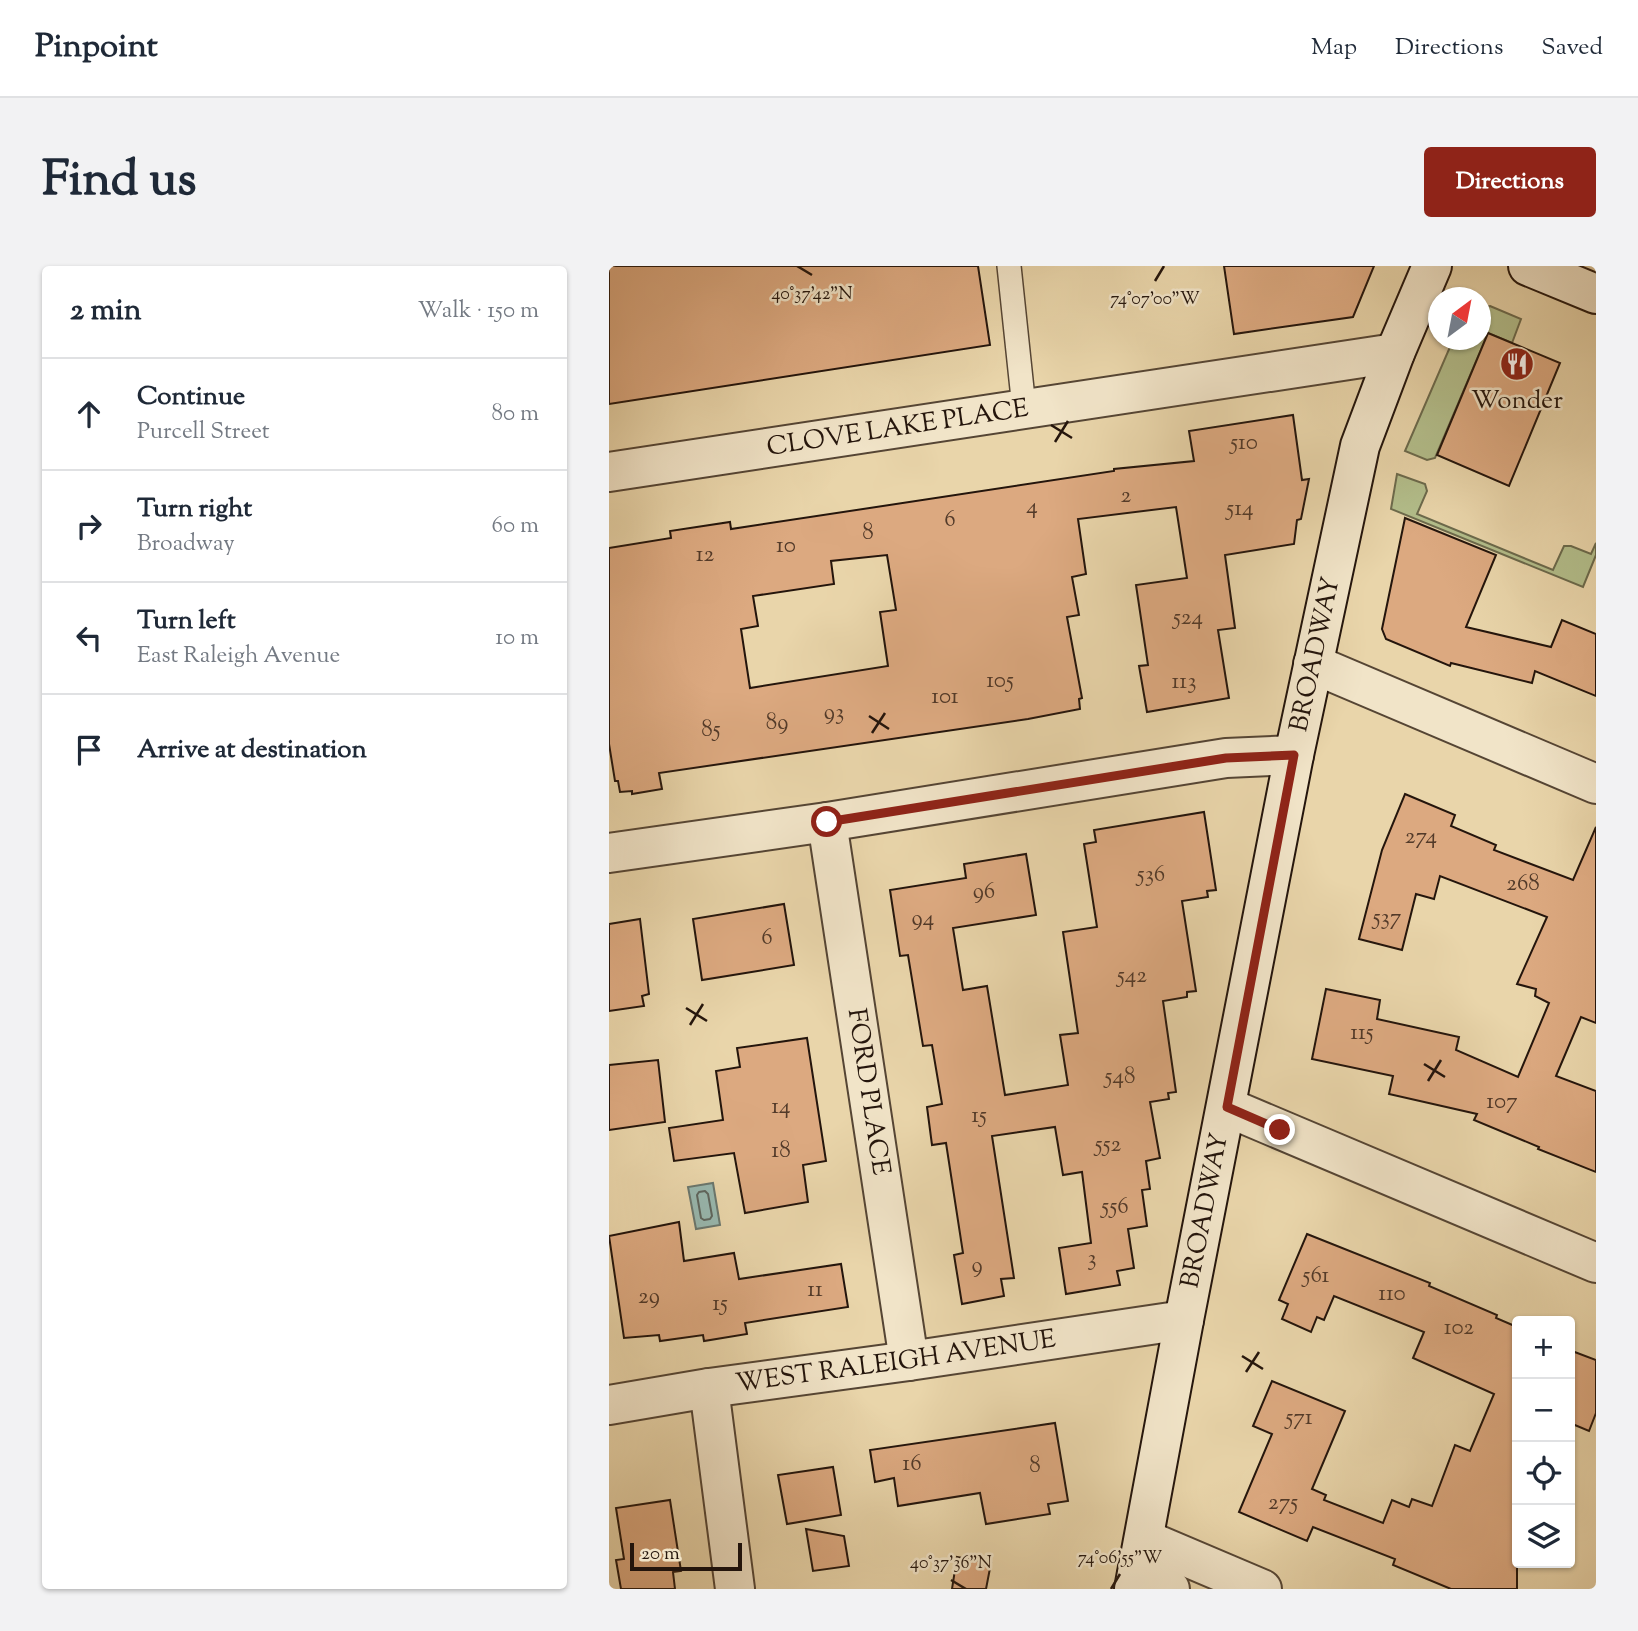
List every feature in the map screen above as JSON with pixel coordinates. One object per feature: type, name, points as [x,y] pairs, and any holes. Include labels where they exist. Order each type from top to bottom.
[{"type":"street","name":"BROADWAY","points":[[1146,1573],[1184,1320],[1294,755],[1360,446],[1432,266]]},
{"type":"street","points":[[1528,266],[1596,294]]},
{"type":"street","name":"CLOVE LAKE PLACE","points":[[609,472],[1395,353]]},
{"type":"street","points":[[1313,664],[1596,784]]},
{"type":"street","points":[[609,853],[827,822],[1226,758],[1294,755]]},
{"type":"street","name":"FORD PLACE","points":[[827,822],[909,1361]]},
{"type":"street","points":[[1227,1107],[1596,1263]]},
{"type":"street","name":"WEST RALEIGH AVENUE","points":[[609,1405],[709,1388],[1184,1320]]},
{"type":"street","points":[[709,1388],[735,1589]]},
{"type":"street","points":[[1146,1573],[1262,1589]]},
{"type":"lane","points":[[1009,266],[1024,408]]},
{"type":"green space","points":[[1491,306],[1521,319],[1512,343],[1491,334]]},
{"type":"green space","points":[[1449,350],[1481,350],[1435,458],[1427,460],[1405,451]]},
{"type":"green space","points":[[1397,474],[1425,484],[1427,491],[1417,514],[1553,570],[1564,546],[1591,554],[1596,543],[1596,555],[1583,587],[1391,509]]},
{"type":"water","points":[[713,1183],[720,1225],[696,1229],[688,1187]]},
{"type":"building","points":[[609,266],[978,266],[990,345],[609,404]]},
{"type":"building","points":[[1224,266],[1374,266],[1353,317],[1234,334]]},
{"type":"building","points":[[1491,334],[1560,363],[1509,486],[1437,455],[1481,350],[1491,350]]},
{"type":"building","points":[[1293,415],[1302,480],[1309,479],[1301,519],[1297,520],[1294,544],[1225,555],[1235,628],[1218,630],[1229,698],[1147,712],[1139,666],[1148,665],[1136,585],[1187,578],[1176,507],[1078,519],[1086,574],[1072,577],[1079,615],[1067,617],[1082,698],[1079,699],[1080,709],[659,773],[662,789],[632,794],[632,791],[620,792],[618,781],[615,781],[609,744],[609,548],[671,538],[670,531],[730,522],[731,529],[1114,469],[1194,461],[1189,431]],"holes":[[[887,555],[896,610],[880,612],[888,666],[750,688],[741,629],[758,626],[753,596],[834,584],[831,561]]]},
{"type":"building","points":[[1405,518],[1496,555],[1466,627],[1551,647],[1562,620],[1596,634],[1596,696],[1535,671],[1532,683],[1451,663],[1450,666],[1386,639],[1382,629]]},
{"type":"building","points":[[1405,794],[1455,815],[1451,826],[1496,845],[1494,850],[1573,880],[1596,827],[1596,1023],[1581,1017],[1556,1076],[1596,1091],[1596,1172],[1474,1120],[1477,1114],[1389,1094],[1393,1076],[1312,1059],[1326,989],[1380,1000],[1377,1019],[1459,1037],[1456,1050],[1518,1077],[1549,1003],[1535,996],[1536,989],[1517,984],[1547,917],[1440,876],[1434,899],[1416,894],[1402,950],[1359,939],[1382,850]]},
{"type":"building","points":[[1204,812],[1216,890],[1207,891],[1208,897],[1182,901],[1196,991],[1187,992],[1187,997],[1163,1001],[1176,1092],[1168,1093],[1169,1099],[1150,1102],[1160,1158],[1146,1161],[1150,1189],[1142,1190],[1147,1226],[1128,1229],[1134,1268],[1117,1271],[1120,1285],[1066,1294],[1059,1248],[1091,1243],[1082,1172],[1063,1175],[1055,1127],[992,1136],[1014,1278],[1001,1279],[1004,1296],[962,1304],[954,1255],[963,1253],[946,1143],[932,1145],[927,1107],[942,1104],[932,1045],[923,1046],[908,955],[900,956],[890,890],[966,878],[964,864],[1026,854],[1036,915],[953,928],[963,990],[987,986],[1005,1095],[1068,1085],[1060,1035],[1078,1033],[1063,932],[1097,927],[1084,844],[1096,842],[1094,830]]},
{"type":"building","points":[[784,904],[794,965],[702,980],[693,919]]},
{"type":"building","points":[[640,919],[649,994],[642,996],[644,1006],[609,1011],[609,924]]},
{"type":"building","points":[[807,1038],[826,1161],[803,1165],[808,1202],[745,1213],[734,1153],[674,1161],[669,1128],[723,1120],[716,1071],[740,1067],[737,1048]]},
{"type":"building","points":[[658,1060],[665,1122],[609,1130],[609,1065]]},
{"type":"building","points":[[679,1222],[684,1261],[734,1253],[739,1279],[841,1264],[848,1307],[745,1323],[747,1334],[704,1341],[703,1335],[660,1341],[659,1335],[624,1338],[609,1236]]},
{"type":"building","points":[[1307,1234],[1430,1283],[1429,1286],[1497,1315],[1496,1318],[1512,1325],[1512,1568],[1517,1568],[1517,1589],[1451,1589],[1393,1565],[1395,1559],[1313,1527],[1307,1541],[1239,1512],[1272,1434],[1253,1426],[1272,1381],[1345,1411],[1312,1489],[1326,1495],[1324,1500],[1383,1523],[1392,1500],[1409,1507],[1412,1499],[1432,1506],[1455,1445],[1470,1451],[1494,1394],[1413,1358],[1424,1332],[1334,1296],[1324,1320],[1317,1317],[1311,1332],[1282,1319],[1288,1304],[1279,1300]]},
{"type":"building","points":[[1575,1352],[1596,1360],[1596,1413],[1589,1431],[1575,1425]]},
{"type":"building","points":[[1055,1423],[1068,1501],[1048,1504],[1050,1514],[986,1524],[980,1493],[898,1506],[894,1478],[875,1482],[870,1450]]},
{"type":"building","points":[[833,1467],[841,1515],[787,1524],[778,1475]]},
{"type":"building","points":[[670,1500],[681,1571],[673,1572],[675,1589],[621,1589],[616,1560],[624,1559],[616,1508]]},
{"type":"building","points":[[806,1529],[844,1536],[849,1566],[813,1571]]},
{"type":"building","points":[[957,1557],[991,1563],[986,1589],[952,1589]]},
{"type":"place","name":"Wonder","points":[[1517,364]]},
{"type":"route","points":[[827,822],[1226,758],[1294,755],[1227,1107],[1280,1130]]}]
